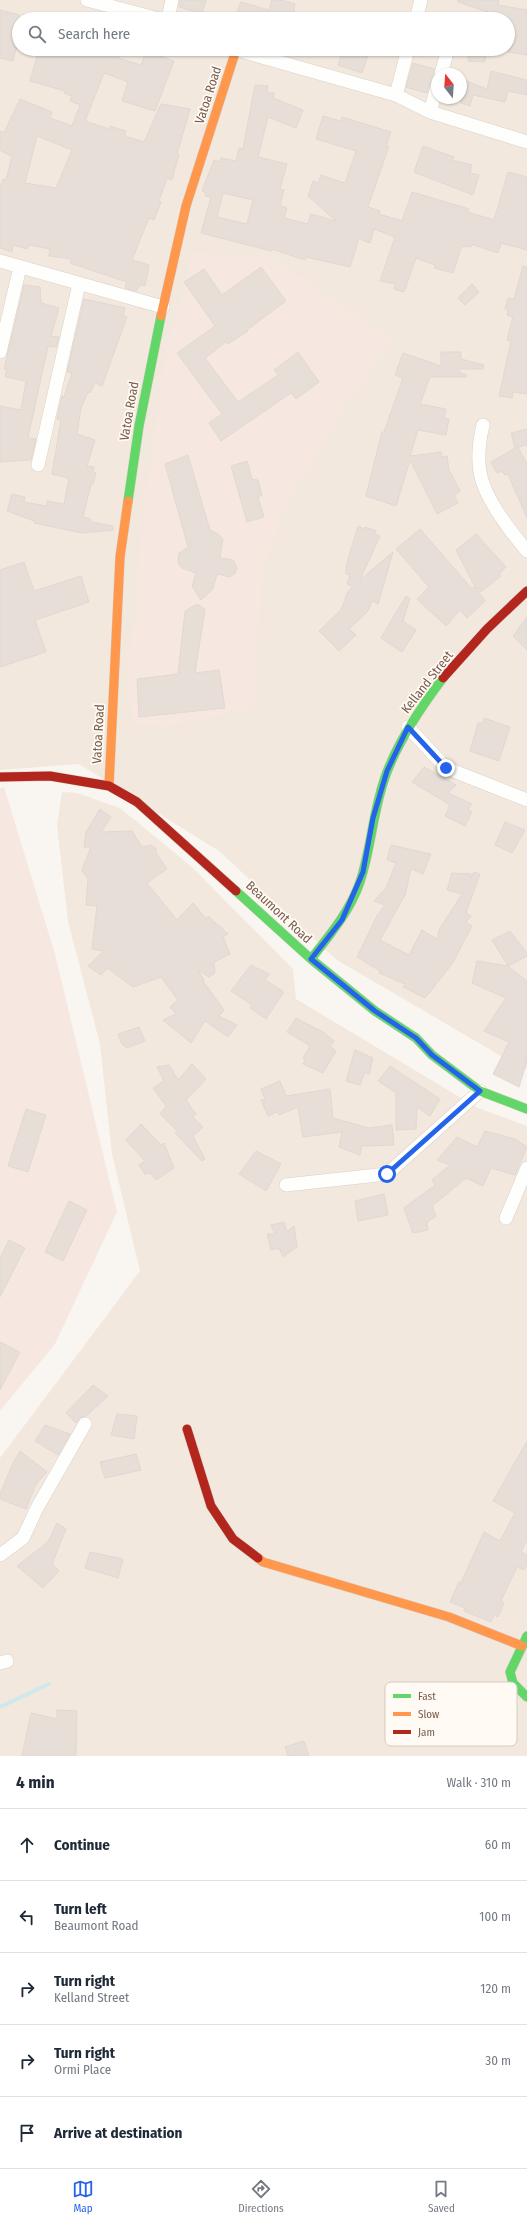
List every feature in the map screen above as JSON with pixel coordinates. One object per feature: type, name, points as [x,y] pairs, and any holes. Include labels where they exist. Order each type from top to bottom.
[{"type":"street","points":[[86,0],[132,12]]},
{"type":"street","points":[[169,12],[172,0]]},
{"type":"street","points":[[418,12],[421,0]]},
{"type":"street","name":"Vatoa Road","points":[[109,786],[120,558],[139,426],[163,307],[186,206],[233,56]]},
{"type":"street","points":[[260,56],[396,95],[430,112],[527,142]]},
{"type":"street","points":[[396,95],[406,56]]},
{"type":"street","points":[[443,68],[446,56]]},
{"type":"street","points":[[430,112],[432,104]]},
{"type":"street","points":[[0,262],[163,307]]},
{"type":"street","points":[[0,352],[20,267]]},
{"type":"street","points":[[38,465],[79,284]]},
{"type":"street","points":[[483,425],[478,444],[481,478],[495,506],[527,551]]},
{"type":"street","name":"Kelland Street","points":[[311,959],[342,920],[363,872],[373,818],[387,771],[408,727],[451,671],[495,621],[527,591]]},
{"type":"street","points":[[408,727],[446,768],[527,800]]},
{"type":"street","name":"Beaumont Road","points":[[0,777],[50,776],[109,786],[137,802],[311,959],[375,1011],[416,1038],[432,1055],[480,1091],[527,1109]]},
{"type":"street","points":[[286,1185],[387,1174],[480,1091]]},
{"type":"street","points":[[506,1218],[527,1168]]},
{"type":"street","points":[[0,1555],[23,1538],[37,1508],[85,1424]]},
{"type":"street","points":[[187,1429],[211,1506],[233,1539],[263,1562],[448,1617],[522,1646]]},
{"type":"street","points":[[514,1682],[510,1672],[527,1636]]},
{"type":"street","points":[[517,1686],[527,1697]]},
{"type":"shaded area","points":[[0,0],[527,0],[527,1069],[518,1066],[337,960],[219,851],[79,764],[0,770]]},
{"type":"shaded area","points":[[193,253],[271,256],[392,340],[345,408],[286,506],[262,570],[253,709],[169,726],[134,724],[127,688],[145,500],[166,355]]},
{"type":"shaded area","points":[[4,787],[55,954],[117,1212],[55,1344],[0,1411],[0,788]]},
{"type":"shaded area","points":[[62,792],[77,793],[120,808],[193,868],[293,969],[296,999],[478,1108],[527,1126],[527,1756],[0,1756],[0,1458],[140,1271],[112,1154],[100,1044],[68,921],[57,825]]},
{"type":"building","points":[[180,0],[206,0],[203,12],[195,12],[179,7]]},
{"type":"building","points":[[272,0],[281,0],[295,4],[294,12],[237,12],[241,2],[269,10]]},
{"type":"building","points":[[458,0],[499,0],[498,5],[527,10],[527,55],[515,53],[515,12],[487,12],[458,2]]},
{"type":"building","points":[[0,10],[12,13],[12,56],[14,56],[13,61],[0,58]]},
{"type":"building","points":[[37,56],[119,56],[118,58],[141,65],[144,56],[160,56],[174,61],[155,111],[122,101],[128,82],[104,73],[85,121],[109,129],[110,126],[126,131],[125,136],[144,142],[161,104],[190,109],[177,154],[179,154],[172,180],[167,178],[159,201],[161,202],[154,220],[149,218],[132,260],[149,265],[145,286],[140,285],[136,291],[125,288],[127,282],[70,263],[72,259],[49,256],[50,249],[29,245],[27,249],[13,245],[12,252],[0,248],[0,188],[3,179],[6,180],[12,157],[0,150],[0,131],[4,133],[20,99],[52,112],[50,118],[72,126],[80,105],[70,101],[72,96],[64,93],[65,91],[30,81]],"holes":[[[37,136],[72,150],[56,188],[25,183]]]},
{"type":"building","points":[[341,56],[368,56],[362,73],[338,65]]},
{"type":"building","points":[[468,56],[485,56],[485,62],[468,61]]},
{"type":"building","points":[[413,63],[431,68],[431,82],[429,84],[427,93],[406,87]]},
{"type":"building","points":[[491,71],[527,80],[527,95],[508,91],[505,102],[473,95],[470,106],[464,104],[467,104],[467,81],[487,89]]},
{"type":"building","points":[[255,85],[268,86],[267,93],[274,93],[273,98],[303,110],[296,128],[268,117],[258,157],[287,164],[280,189],[284,190],[280,206],[287,208],[284,218],[308,224],[311,214],[336,221],[308,196],[313,181],[318,183],[321,175],[345,183],[356,151],[316,139],[323,116],[341,121],[342,117],[391,132],[386,146],[389,146],[368,207],[380,211],[379,214],[402,221],[412,192],[469,209],[468,212],[494,220],[508,172],[527,177],[527,250],[501,243],[498,253],[471,244],[471,247],[462,246],[453,273],[434,268],[435,265],[416,258],[404,292],[394,289],[395,284],[380,281],[395,237],[374,229],[370,243],[359,239],[350,267],[306,257],[305,260],[272,249],[271,251],[201,233],[211,197],[205,196],[206,193],[202,191],[214,160],[220,162],[221,158],[236,161],[239,148],[243,149]],"holes":[[[223,193],[253,200],[247,224],[217,217]]]},
{"type":"building","points":[[423,146],[454,157],[452,160],[472,165],[470,173],[479,175],[473,195],[414,172]]},
{"type":"building","points":[[523,266],[527,267],[527,394],[513,392],[512,398],[499,396],[511,341],[507,340],[513,317],[507,315],[508,310],[505,309],[508,298],[514,299]]},
{"type":"building","points":[[261,267],[286,301],[247,330],[248,331],[228,344],[226,342],[205,358],[238,402],[278,375],[274,370],[298,352],[319,382],[296,399],[291,393],[221,441],[209,423],[222,414],[177,353],[215,326],[184,282],[204,269],[222,295]]},
{"type":"building","points":[[472,284],[479,292],[465,305],[458,298]]},
{"type":"building","points":[[24,285],[40,287],[41,303],[59,308],[51,336],[59,337],[56,347],[48,346],[28,438],[36,439],[31,460],[0,462],[0,406],[21,410],[26,381],[5,377],[7,369],[4,369]]},
{"type":"building","points":[[84,299],[125,308],[123,315],[127,317],[102,386],[95,383],[90,393],[88,392],[81,408],[77,434],[95,440],[87,466],[94,467],[93,472],[96,473],[93,484],[91,484],[83,517],[91,519],[91,522],[113,526],[113,530],[82,533],[34,523],[34,521],[7,511],[12,494],[25,497],[24,502],[47,506],[47,501],[64,504],[69,478],[52,474],[61,420],[57,419],[62,396],[64,397],[72,373],[67,372]]},
{"type":"building","points":[[441,352],[461,352],[461,359],[484,365],[483,369],[459,369],[459,372],[467,375],[466,377],[430,377],[420,404],[446,409],[444,418],[449,419],[446,435],[418,430],[410,456],[442,452],[441,457],[447,456],[449,470],[460,491],[454,495],[458,503],[437,514],[410,460],[396,506],[366,496],[382,432],[384,432],[403,378],[395,375],[403,353],[441,366]]},
{"type":"building","points":[[527,429],[527,445],[518,447],[527,464],[527,518],[508,474],[505,475],[502,471],[497,473],[491,462],[517,447],[515,448],[511,433]]},
{"type":"building","points":[[188,455],[210,530],[218,534],[223,539],[220,558],[233,560],[237,568],[235,573],[230,577],[217,574],[213,589],[201,600],[192,586],[196,573],[182,568],[178,563],[179,553],[188,547],[165,464]]},
{"type":"building","points":[[247,461],[252,479],[258,480],[262,495],[258,497],[264,517],[247,522],[231,466]]},
{"type":"building","points":[[358,526],[364,529],[365,527],[376,531],[375,534],[380,536],[360,580],[393,552],[378,604],[372,601],[368,611],[349,629],[356,635],[339,651],[319,631],[341,610],[348,591],[353,587],[347,584],[350,575],[346,574],[346,566]]},
{"type":"building","points":[[420,529],[472,589],[474,587],[476,589],[456,550],[476,534],[506,567],[499,574],[501,576],[479,593],[485,601],[467,618],[460,610],[446,626],[417,599],[429,587],[396,549]]},
{"type":"building","points":[[24,562],[34,591],[81,576],[89,602],[35,620],[46,652],[0,667],[0,570]]},
{"type":"building","points":[[406,596],[410,598],[403,621],[416,630],[402,652],[381,638]]},
{"type":"building","points":[[197,604],[205,609],[195,673],[219,670],[225,708],[139,717],[137,679],[178,674],[185,611]]},
{"type":"building","points":[[527,617],[527,650],[513,636]]},
{"type":"building","points":[[484,718],[510,727],[499,761],[470,751],[478,723],[483,723]]},
{"type":"building","points":[[424,767],[456,785],[448,793],[472,804],[468,809],[472,812],[465,826],[445,816],[450,805],[412,782]]},
{"type":"building","points":[[100,809],[111,817],[101,832],[132,831],[142,847],[150,845],[156,848],[156,853],[167,869],[147,883],[177,920],[193,903],[206,919],[208,916],[228,934],[223,937],[230,954],[214,962],[215,973],[209,977],[198,970],[204,980],[203,981],[224,1010],[219,1016],[237,1025],[228,1037],[205,1021],[191,1043],[163,1020],[176,1014],[170,1007],[178,1000],[161,977],[133,987],[107,968],[101,975],[88,966],[104,951],[92,949],[97,906],[86,905],[88,879],[82,870],[91,847],[84,847],[86,832]]},
{"type":"building","points":[[505,822],[525,830],[512,853],[495,845]]},
{"type":"building","points":[[391,845],[431,854],[423,874],[411,869],[405,895],[380,940],[409,955],[422,930],[437,939],[439,930],[462,894],[447,890],[452,873],[471,874],[470,879],[474,872],[480,874],[466,913],[471,916],[466,922],[472,926],[452,964],[425,998],[403,987],[405,984],[379,973],[380,971],[357,957],[377,916],[385,905],[374,901],[386,888],[396,863],[387,860]]},
{"type":"building","points":[[510,931],[527,953],[527,956],[508,966],[492,940]]},
{"type":"building","points":[[477,961],[508,966],[527,981],[527,1061],[519,1087],[493,1074],[509,1042],[484,1031],[506,998],[472,983]]},
{"type":"building","points":[[251,965],[269,974],[265,980],[284,992],[266,1019],[250,1008],[252,1005],[231,991]]},
{"type":"building","points":[[296,1018],[323,1032],[334,1041],[330,1046],[336,1051],[323,1073],[303,1064],[305,1060],[303,1058],[310,1046],[287,1032]]},
{"type":"building","points":[[139,1027],[145,1041],[127,1048],[122,1044],[118,1034]]},
{"type":"building","points":[[355,1050],[373,1058],[369,1075],[365,1072],[360,1085],[346,1081]]},
{"type":"building","points":[[192,1064],[206,1079],[186,1100],[196,1114],[192,1116],[203,1127],[193,1136],[205,1159],[202,1161],[175,1133],[177,1131],[160,1114],[166,1106],[153,1088],[164,1081],[157,1067],[169,1065],[178,1080]]},
{"type":"building","points":[[390,1066],[440,1099],[430,1116],[417,1107],[416,1129],[396,1130],[396,1093],[378,1081]]},
{"type":"building","points":[[280,1081],[286,1096],[330,1089],[333,1118],[369,1128],[392,1125],[394,1145],[362,1146],[360,1155],[339,1147],[342,1132],[303,1137],[298,1107],[279,1115],[277,1112],[268,1116],[261,1100],[265,1099],[261,1089]]},
{"type":"building","points":[[26,1109],[46,1115],[28,1172],[8,1166]]},
{"type":"building","points":[[141,1124],[161,1145],[164,1143],[174,1168],[156,1180],[150,1173],[145,1174],[139,1165],[145,1161],[126,1140]]},
{"type":"building","points":[[485,1131],[515,1139],[527,1147],[515,1175],[491,1168],[483,1186],[466,1178],[432,1206],[436,1216],[427,1222],[428,1230],[413,1233],[404,1208],[435,1185],[432,1180],[450,1165],[437,1160],[457,1137],[477,1147]]},
{"type":"building","points":[[256,1151],[281,1164],[266,1191],[239,1174]]},
{"type":"building","points":[[384,1194],[388,1215],[358,1221],[355,1201]]},
{"type":"building","points":[[69,1201],[87,1210],[63,1261],[45,1252]]},
{"type":"building","points":[[284,1222],[287,1232],[294,1226],[297,1247],[283,1257],[279,1248],[271,1250],[267,1234],[275,1234],[271,1225]]},
{"type":"building","points":[[9,1240],[25,1248],[0,1297],[0,1258]]},
{"type":"building","points":[[0,1342],[20,1352],[0,1390]]},
{"type":"building","points":[[93,1385],[108,1396],[86,1416],[81,1417],[76,1423],[66,1413]]},
{"type":"building","points":[[117,1414],[137,1416],[134,1439],[111,1435]]},
{"type":"building","points":[[45,1425],[70,1434],[58,1455],[35,1441]]},
{"type":"building","points":[[527,1441],[527,1540],[521,1552],[527,1555],[527,1564],[524,1570],[517,1567],[501,1601],[504,1603],[498,1617],[494,1615],[491,1622],[464,1611],[465,1608],[450,1602],[459,1582],[461,1583],[484,1532],[500,1541],[515,1513],[493,1501]]},
{"type":"building","points":[[20,1451],[47,1472],[36,1484],[26,1509],[0,1499],[0,1494],[12,1465]]},
{"type":"building","points":[[136,1454],[141,1470],[105,1478],[100,1462]]},
{"type":"building","points":[[57,1523],[66,1529],[52,1564],[59,1571],[43,1588],[17,1566],[48,1542]]},
{"type":"building","points":[[90,1552],[123,1559],[118,1578],[85,1568]]},
{"type":"building","points":[[57,1710],[77,1711],[76,1756],[22,1756],[31,1713],[57,1719]]},
{"type":"building","points":[[304,1741],[309,1756],[288,1756],[285,1747]]},
{"type":"waterway","points":[[0,1707],[49,1684]]},
{"type":"traffic: fast","points":[[128,501],[139,426],[161,316]]},
{"type":"traffic: fast","points":[[311,959],[339,922],[356,893],[364,868],[382,785],[392,759],[412,723],[443,678]]},
{"type":"traffic: fast","points":[[236,891],[311,959],[375,1011],[416,1038],[432,1055],[480,1091],[527,1109]]},
{"type":"traffic: fast","points":[[513,1682],[510,1672],[527,1636]]},
{"type":"traffic: fast","points":[[517,1687],[527,1697]]},
{"type":"traffic: slow","points":[[161,316],[186,206],[234,56]]},
{"type":"traffic: slow","points":[[109,786],[120,557],[128,501]]},
{"type":"traffic: slow","points":[[258,1558],[263,1562],[449,1617],[522,1646]]},
{"type":"traffic: jam","points":[[443,678],[487,629],[527,591]]},
{"type":"traffic: jam","points":[[0,777],[50,776],[109,786],[137,802],[236,891]]},
{"type":"traffic: jam","points":[[187,1429],[211,1506],[233,1539],[258,1558]]},
{"type":"route","points":[[387,1174],[480,1091],[432,1055],[416,1038],[375,1011],[311,959],[342,920],[363,872],[373,818],[387,771],[408,727],[446,768]]}]
